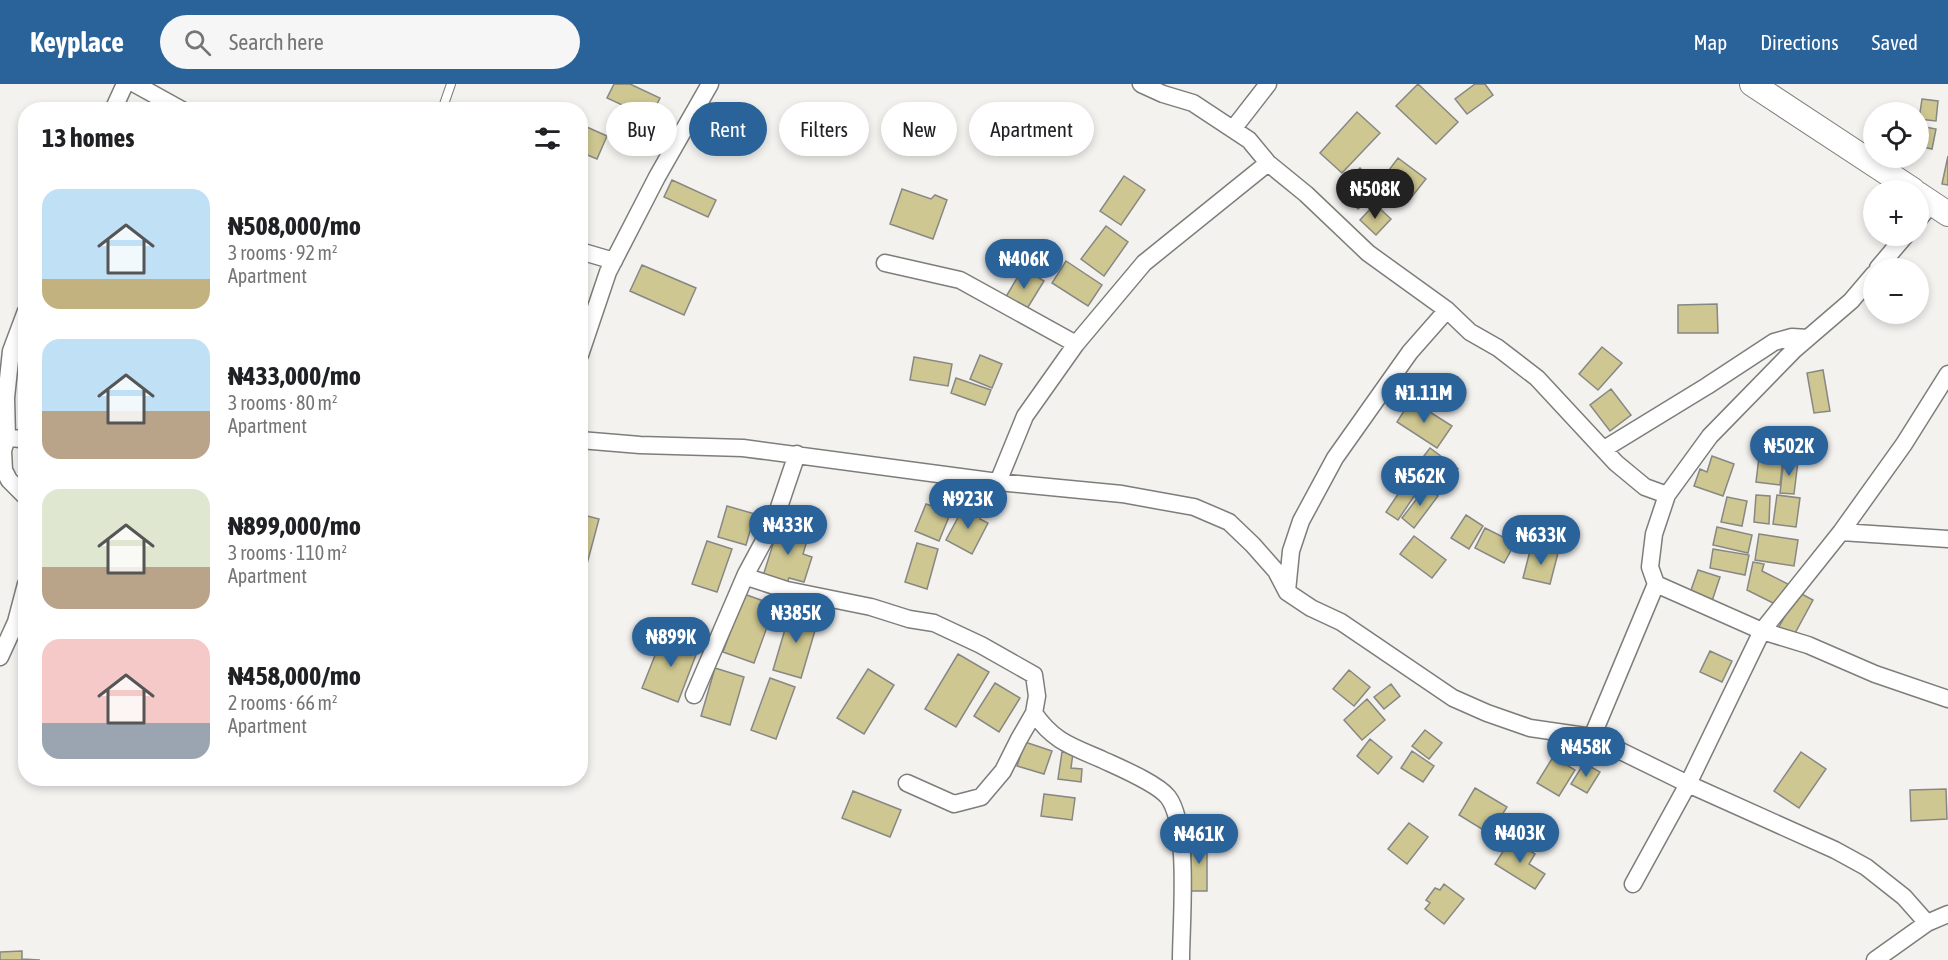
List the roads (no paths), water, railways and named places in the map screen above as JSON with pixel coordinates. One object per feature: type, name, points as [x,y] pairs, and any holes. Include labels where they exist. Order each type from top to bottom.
[{"type":"main road","points":[[1752,84],[1891,180]]},
{"type":"street","points":[[117,102],[125,84]]},
{"type":"street","points":[[135,84],[168,102]]},
{"type":"street","points":[[588,331],[608,272],[657,177],[710,84]]},
{"type":"street","points":[[1142,84],[1163,94],[1193,103],[1249,140],[1268,163],[1306,194],[1368,253],[1447,310],[1470,332],[1498,348],[1537,378],[1616,462],[1645,487],[1667,495]]},
{"type":"street","points":[[1233,129],[1268,84]]},
{"type":"street","points":[[998,482],[1025,416],[1076,344],[1144,262],[1268,163]]},
{"type":"street","points":[[1886,258],[1897,246]]},
{"type":"street","points":[[588,253],[614,261]]},
{"type":"street","points":[[885,263],[960,280],[1076,344]]},
{"type":"street","points":[[1592,737],[1656,584],[1650,567],[1654,534],[1667,495],[1710,436],[1863,287]]},
{"type":"street","points":[[1287,592],[1291,551],[1301,521],[1335,458],[1410,352],[1447,310]]},
{"type":"street","points":[[18,332],[11,351],[6,398],[7,436],[3,451],[4,470],[9,480],[18,489]]},
{"type":"street","points":[[1604,449],[1698,392],[1774,342],[1792,337],[1808,338]]},
{"type":"street","points":[[1633,884],[1688,783],[1762,631],[1841,532],[1904,444],[1948,374]]},
{"type":"street","points":[[7,436],[18,438]]},
{"type":"street","points":[[588,441],[640,445],[743,447],[998,482],[1122,494],[1194,507],[1229,522],[1276,571],[1287,592],[1311,608],[1341,622],[1453,698],[1530,728],[1592,737],[1835,850],[1866,867],[1904,897],[1927,923]]},
{"type":"street","points":[[694,695],[746,574],[774,522],[797,454]]},
{"type":"street","points":[[1841,532],[1948,539]]},
{"type":"street","points":[[746,574],[753,579],[787,590],[871,607],[909,619],[934,623],[981,645],[1034,675],[1037,696],[1034,713],[1003,771],[981,797],[954,804],[907,783]]},
{"type":"street","points":[[1656,584],[1762,631],[1808,645],[1875,674],[1948,699]]},
{"type":"street","points":[[0,657],[18,614]]},
{"type":"street","points":[[1034,713],[1046,730],[1065,743],[1145,780],[1168,797],[1180,824],[1181,960]]},
{"type":"street","points":[[1875,960],[1927,923],[1948,914]]},
{"type":"lane","points":[[445,102],[451,84]]}]
